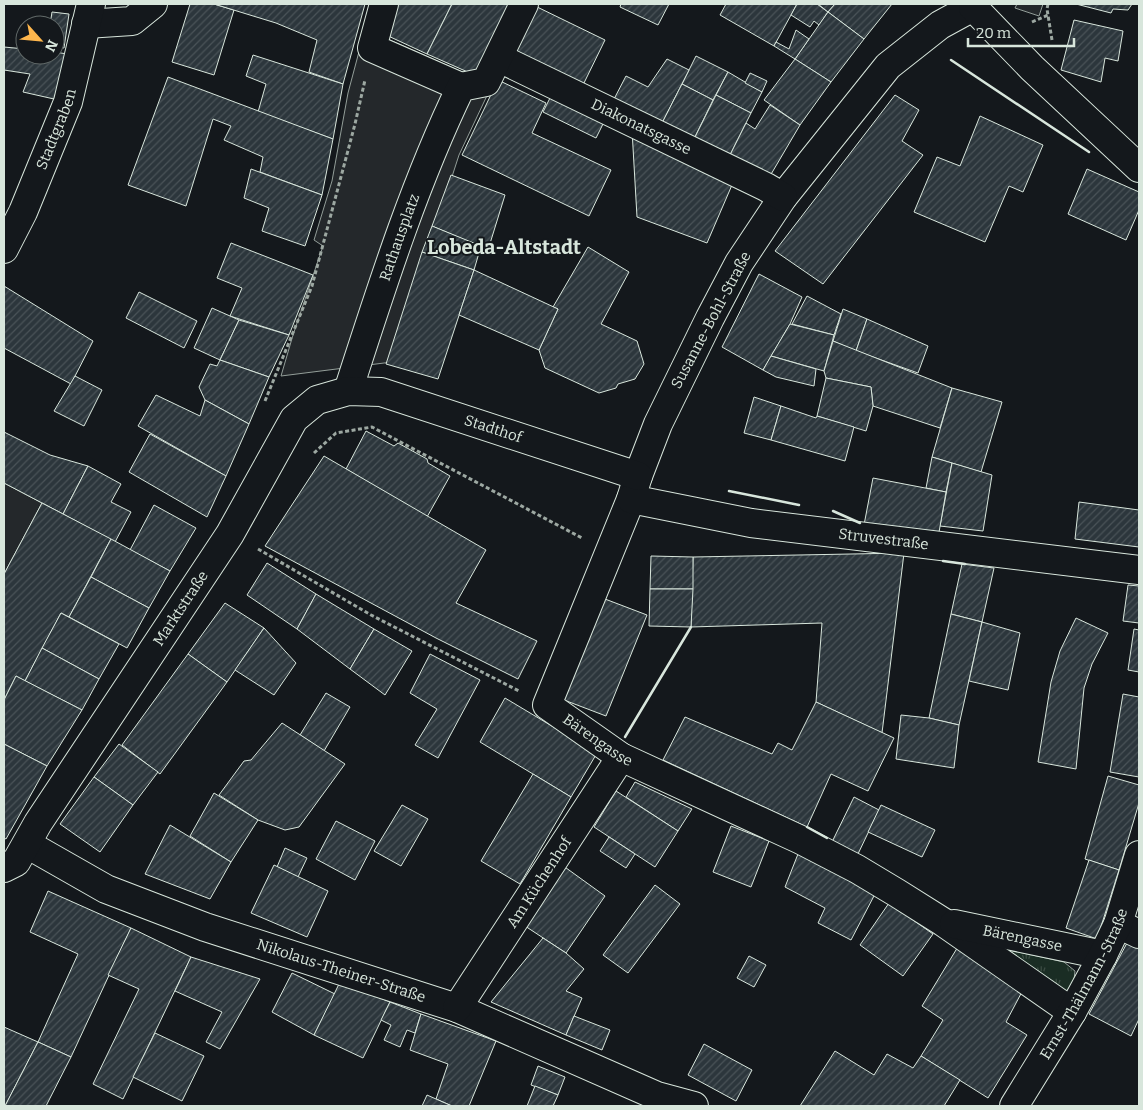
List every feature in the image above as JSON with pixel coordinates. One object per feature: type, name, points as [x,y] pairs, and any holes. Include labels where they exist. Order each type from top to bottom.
[{"type":"street","points":[[89,14],[132,21],[153,4]]},
{"type":"street","points":[[384,4],[372,48],[461,87],[486,82],[524,4]]},
{"type":"street","points":[[974,5],[1039,74],[1139,168]]},
{"type":"street","name":"Susanne-Bohl-Straße","points":[[547,705],[658,424],[739,263],[783,197],[888,66],[940,25],[974,5]]},
{"type":"street","name":"Stadtgraben","points":[[4,249],[23,212],[68,102],[89,14]]},
{"type":"street","name":"Diakonatsgasse","points":[[499,58],[766,187],[783,197]]},
{"type":"street","name":"Rathausplatz","points":[[348,391],[392,260],[437,137],[461,87]]},
{"type":"street","name":"Stadthof","points":[[348,391],[381,392],[634,487]]},
{"type":"street","name":"Marktstraße","points":[[4,868],[16,862],[38,822],[230,534],[294,418],[317,400],[348,391]]},
{"type":"street","name":"Struvestraße","points":[[634,487],[751,523],[1139,570]]},
{"type":"street","name":"Bärengasse","points":[[547,705],[621,757],[809,844],[873,879],[943,922],[1072,1012]]},
{"type":"street","name":"Am Küchenhof","points":[[457,1008],[621,757]]},
{"type":"street","name":"Nikolaus-Theiner-Straße","points":[[27,844],[106,889],[205,927],[457,1008],[660,1101],[694,1106]]},
{"type":"street","name":"Ernst-Thälmann-Straße","points":[[1014,1106],[1072,1012],[1103,955],[1129,929],[1139,855]]},
{"type":"street","name":"Bärengasse","points":[[943,922],[1103,955]]},
{"type":"path","points":[[1048,4],[1047,9],[1054,49]]},
{"type":"path","points":[[274,380],[312,286],[355,124],[372,48]]},
{"type":"path","points":[[312,455],[336,433],[372,427],[609,552]]},
{"type":"path","name":"Bärengasse","points":[[252,557],[258,549],[371,615],[547,705]]},
{"type":"green space","points":[[986,945],[1064,962],[1075,971],[1073,989],[1061,994]]},
{"type":"shaded area","points":[[1017,4],[1043,4],[1039,16],[1015,8]]},
{"type":"shaded area","points":[[365,29],[492,85],[459,155],[392,362],[281,376],[323,246],[314,240],[332,181],[348,93]]},
{"type":"shaded area","points":[[4,483],[42,503],[4,574]]},
{"type":"building","points":[[190,4],[214,4],[234,10],[214,75],[172,62]]},
{"type":"building","points":[[214,4],[365,4],[343,84],[309,72],[317,40],[276,23]]},
{"type":"building","points":[[396,4],[452,4],[427,54],[384,34]]},
{"type":"building","points":[[452,4],[515,4],[479,77],[427,54]]},
{"type":"building","points":[[531,4],[605,40],[583,85],[509,50]]},
{"type":"building","points":[[621,4],[669,4],[658,25],[620,7]]},
{"type":"building","points":[[726,4],[797,4],[774,46],[720,15]]},
{"type":"building","points":[[797,4],[817,4],[828,12],[819,25],[814,21],[810,27],[791,15]]},
{"type":"building","points":[[818,4],[835,4],[828,12]]},
{"type":"building","points":[[835,4],[892,4],[864,39],[828,12]]},
{"type":"building","points":[[1076,4],[1132,4],[1128,10],[1113,9],[1111,13]]},
{"type":"building","points":[[52,12],[69,14],[65,41],[65,15],[52,15]]},
{"type":"building","points":[[828,12],[864,39],[831,82],[795,59]]},
{"type":"building","points":[[1074,20],[1123,31],[1118,61],[1105,58],[1101,82],[1061,70]]},
{"type":"building","points":[[796,30],[809,39],[795,59],[774,46],[776,42],[789,49]]},
{"type":"building","points":[[4,47],[15,48],[15,65],[64,65],[54,99],[23,92],[30,74],[4,70]]},
{"type":"building","points":[[253,55],[343,84],[333,139],[258,112],[266,84],[246,76]]},
{"type":"building","points":[[696,56],[728,72],[713,100],[682,84]]},
{"type":"building","points":[[667,59],[689,70],[661,125],[613,101],[626,76],[648,87]]},
{"type":"building","points":[[795,59],[831,82],[800,125],[764,100]]},
{"type":"building","points":[[728,72],[762,92],[751,113],[716,95]]},
{"type":"building","points":[[750,73],[767,81],[762,92],[745,83]]},
{"type":"building","points":[[168,77],[333,139],[322,195],[260,172],[263,157],[224,140],[231,126],[213,119],[186,206],[128,185]]},
{"type":"building","points":[[498,80],[546,103],[532,133],[611,170],[589,216],[462,155]]},
{"type":"building","points":[[682,84],[713,100],[693,141],[661,125]]},
{"type":"building","points":[[553,92],[606,118],[596,138],[543,112]]},
{"type":"building","points":[[716,95],[751,113],[728,159],[693,141]]},
{"type":"building","points":[[895,95],[919,110],[902,141],[923,155],[823,284],[775,251]]},
{"type":"building","points":[[770,105],[800,125],[770,176],[728,159],[746,123],[755,129]]},
{"type":"building","points":[[980,116],[1043,145],[1023,192],[1009,186],[985,242],[914,212],[937,157],[960,166]]},
{"type":"building","points":[[632,130],[735,178],[707,243],[637,217]]},
{"type":"building","points":[[251,169],[322,195],[305,246],[262,231],[269,208],[244,198]]},
{"type":"building","points":[[1087,169],[1139,192],[1139,210],[1126,240],[1068,214]]},
{"type":"building","points":[[451,175],[505,195],[488,250],[432,226]]},
{"type":"building","points":[[432,226],[481,246],[474,270],[422,252]]},
{"type":"building","points":[[231,243],[313,275],[289,335],[230,316],[242,288],[217,278]]},
{"type":"building","points":[[588,247],[629,272],[601,324],[637,341],[644,364],[635,379],[618,384],[616,388],[599,393],[545,368],[539,350],[558,309],[553,307]]},
{"type":"building","points":[[422,252],[474,270],[438,379],[386,364]]},
{"type":"building","points":[[474,270],[558,309],[539,350],[459,315]]},
{"type":"building","points":[[759,274],[802,297],[790,324],[763,370],[722,347]]},
{"type":"building","points":[[4,286],[93,341],[71,384],[4,348]]},
{"type":"building","points":[[139,292],[197,321],[184,348],[126,318]]},
{"type":"building","points":[[807,296],[841,314],[834,335],[792,324]]},
{"type":"building","points":[[212,308],[239,320],[220,360],[194,348]]},
{"type":"building","points":[[843,309],[867,319],[856,351],[833,341]]},
{"type":"building","points":[[867,319],[928,346],[918,373],[856,351]]},
{"type":"building","points":[[239,320],[289,335],[269,377],[220,360]]},
{"type":"building","points":[[790,324],[834,335],[824,371],[771,356]]},
{"type":"building","points":[[833,341],[952,388],[940,428],[873,406],[871,387],[826,378],[824,371]]},
{"type":"building","points":[[771,356],[816,369],[814,386],[776,377],[763,370]]},
{"type":"building","points":[[220,360],[269,377],[249,424],[205,400],[199,387],[210,364],[217,366]]},
{"type":"building","points":[[75,376],[102,390],[84,426],[54,411]]},
{"type":"building","points":[[826,378],[871,387],[873,406],[866,431],[817,416]]},
{"type":"building","points":[[952,388],[1002,402],[981,472],[932,457]]},
{"type":"building","points":[[156,395],[200,416],[205,400],[249,424],[226,476],[138,426]]},
{"type":"building","points":[[754,397],[781,406],[771,440],[744,433]]},
{"type":"building","points":[[781,406],[816,418],[817,416],[854,427],[845,461],[771,440]]},
{"type":"building","points":[[366,431],[394,446],[398,443],[427,459],[428,463],[450,476],[427,517],[346,469]]},
{"type":"building","points":[[4,432],[50,455],[88,466],[63,514],[4,483]]},
{"type":"building","points":[[150,434],[226,476],[207,517],[129,472]]},
{"type":"building","points":[[324,456],[486,550],[456,603],[537,641],[518,679],[436,638],[265,546]]},
{"type":"building","points":[[932,457],[952,463],[946,492],[926,488]]},
{"type":"building","points":[[952,463],[992,475],[983,531],[940,526]]},
{"type":"building","points":[[88,466],[121,484],[111,502],[131,512],[115,542],[63,514]]},
{"type":"building","points":[[873,478],[946,492],[938,538],[864,525]]},
{"type":"building","points":[[1079,502],[1139,510],[1139,547],[1075,539]]},
{"type":"building","points":[[42,503],[111,539],[69,617],[61,613],[25,681],[16,676],[4,700],[4,574]]},
{"type":"building","points":[[154,505],[196,528],[170,571],[130,550]]},
{"type":"building","points":[[111,539],[170,571],[149,608],[91,577]]},
{"type":"building","points":[[904,553],[882,733],[816,702],[822,623],[691,627],[693,557]]},
{"type":"building","points":[[651,556],[693,557],[693,589],[650,589]]},
{"type":"building","points":[[267,563],[316,594],[297,629],[247,595]]},
{"type":"building","points":[[962,564],[994,568],[982,622],[951,614]]},
{"type":"building","points":[[91,577],[149,608],[127,648],[69,617]]},
{"type":"building","points":[[1128,585],[1139,586],[1139,623],[1123,621]]},
{"type":"building","points":[[650,589],[693,589],[691,627],[649,626]]},
{"type":"building","points":[[316,594],[374,629],[350,669],[297,629]]},
{"type":"building","points":[[605,599],[647,615],[606,716],[564,700]]},
{"type":"building","points":[[225,603],[264,628],[227,682],[188,654]]},
{"type":"building","points":[[61,613],[119,644],[99,679],[42,648]]},
{"type":"building","points":[[951,614],[982,622],[959,725],[929,718]]},
{"type":"building","points":[[1076,618],[1108,633],[1092,664],[1084,688],[1076,769],[1038,762],[1051,682],[1060,651]]},
{"type":"building","points":[[982,622],[1020,633],[1008,690],[969,681]]},
{"type":"building","points":[[264,628],[296,663],[274,695],[235,670]]},
{"type":"building","points":[[374,629],[412,651],[385,695],[350,669]]},
{"type":"building","points":[[1134,629],[1139,630],[1139,672],[1128,670]]},
{"type":"building","points":[[42,648],[99,679],[82,710],[25,681]]},
{"type":"building","points":[[188,654],[227,682],[160,774],[122,745]]},
{"type":"building","points":[[430,654],[480,680],[438,758],[415,745],[437,709],[410,693]]},
{"type":"building","points":[[16,676],[82,710],[47,766],[4,744],[4,700]]},
{"type":"building","points":[[326,693],[350,707],[324,751],[300,735]]},
{"type":"building","points":[[1123,694],[1139,697],[1139,777],[1110,772]]},
{"type":"building","points":[[505,698],[597,753],[571,797],[480,742]]},
{"type":"building","points":[[816,702],[894,738],[868,791],[831,774],[807,827],[663,760],[685,717],[772,754],[778,743],[792,750]]},
{"type":"building","points":[[901,715],[929,718],[959,725],[954,768],[896,759]]},
{"type":"building","points":[[282,723],[345,764],[299,827],[285,830],[258,820],[219,795],[244,761],[251,760]]},
{"type":"building","points":[[4,744],[47,766],[6,839],[4,838]]},
{"type":"building","points":[[119,744],[158,772],[133,805],[94,777]]},
{"type":"building","points":[[533,774],[571,797],[520,884],[481,861]]},
{"type":"building","points":[[1108,776],[1139,785],[1139,803],[1119,870],[1085,859]]},
{"type":"building","points":[[94,777],[133,805],[100,852],[60,824]]},
{"type":"building","points":[[635,782],[692,809],[678,831],[626,797]]},
{"type":"building","points":[[616,791],[678,831],[655,867],[594,827]]},
{"type":"building","points":[[214,793],[258,820],[231,862],[190,836]]},
{"type":"building","points":[[854,797],[879,810],[857,856],[832,842]]},
{"type":"building","points":[[402,805],[428,819],[401,866],[374,851]]},
{"type":"building","points":[[881,805],[935,830],[922,857],[868,832]]},
{"type":"building","points":[[336,821],[375,841],[355,880],[316,859]]},
{"type":"building","points":[[170,825],[231,862],[210,899],[145,874]]},
{"type":"building","points":[[731,826],[769,841],[751,887],[713,872]]},
{"type":"building","points":[[609,837],[635,854],[626,868],[600,851]]},
{"type":"building","points":[[285,848],[307,858],[298,877],[277,867]]},
{"type":"building","points":[[798,854],[875,894],[851,940],[818,923],[825,908],[785,887]]},
{"type":"building","points":[[1089,860],[1119,870],[1097,939],[1066,928]]},
{"type":"building","points":[[274,865],[328,891],[307,937],[251,913]]},
{"type":"building","points":[[562,865],[605,896],[566,953],[522,924]]},
{"type":"building","points":[[655,885],[680,904],[628,973],[603,955]]},
{"type":"building","points":[[48,891],[131,928],[71,1057],[38,1042],[78,954],[30,932]]},
{"type":"building","points":[[889,903],[933,934],[903,976],[860,945]]},
{"type":"building","points":[[131,928],[191,957],[123,1099],[93,1084],[139,989],[108,975]]},
{"type":"building","points":[[543,938],[566,953],[584,969],[566,991],[582,998],[566,1035],[491,1002]]},
{"type":"building","points":[[1127,943],[1139,947],[1139,1019],[1131,1036],[1089,1014]]},
{"type":"building","points":[[959,945],[1024,988],[1006,1022],[1027,1035],[988,1098],[921,1056],[943,1020],[922,1006]]},
{"type":"building","points":[[749,956],[766,965],[754,987],[737,978]]},
{"type":"building","points":[[191,957],[260,979],[220,1049],[206,1042],[222,1012],[175,991]]},
{"type":"building","points":[[292,973],[335,994],[314,1035],[272,1012]]},
{"type":"building","points":[[340,982],[390,1002],[363,1058],[314,1035]]},
{"type":"building","points":[[390,1002],[421,1014],[415,1033],[407,1030],[400,1047],[384,1040],[391,1025],[381,1020]]},
{"type":"building","points":[[421,1014],[496,1041],[469,1106],[452,1106],[436,1099],[448,1064],[410,1050]]},
{"type":"building","points":[[574,1016],[610,1030],[602,1050],[566,1035]]},
{"type":"building","points":[[4,1027],[38,1042],[5,1106],[4,1106]]},
{"type":"building","points":[[155,1033],[204,1056],[182,1101],[133,1077]]},
{"type":"building","points":[[38,1042],[71,1057],[46,1106],[5,1106]]},
{"type":"building","points":[[704,1044],[752,1070],[736,1101],[688,1075]]},
{"type":"building","points":[[835,1051],[874,1075],[887,1054],[913,1068],[921,1056],[960,1080],[944,1106],[800,1106]]},
{"type":"building","points":[[538,1066],[565,1077],[558,1095],[531,1085]]},
{"type":"building","points":[[535,1086],[558,1095],[553,1106],[527,1106]]},
{"type":"building","points":[[427,1095],[436,1099],[452,1106],[422,1106]]},
{"type":"wall","points":[[951,60],[1089,152]]},
{"type":"wall","points":[[729,491],[799,505]]},
{"type":"wall","points":[[833,511],[860,523]]},
{"type":"wall","points":[[943,561],[965,564]]},
{"type":"wall","points":[[625,737],[691,627]]},
{"type":"wall","points":[[807,827],[827,838]]},
{"type":"district","name":"Lobeda-Altstadt","points":[[504,247]]}]
